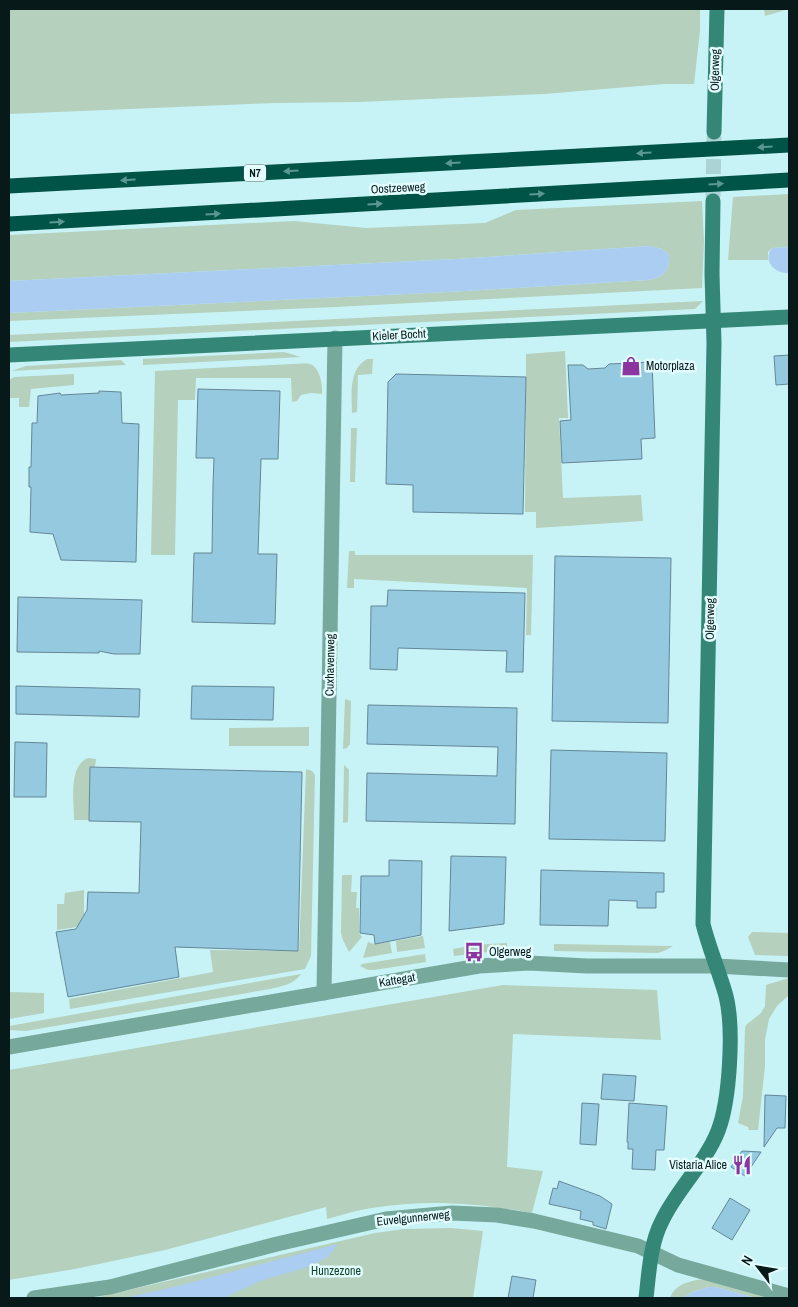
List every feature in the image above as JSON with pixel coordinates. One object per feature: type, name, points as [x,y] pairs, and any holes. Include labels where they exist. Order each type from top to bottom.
[{"type":"highway","name":"Oostzeeweg","points":[[9,186],[789,145]]},
{"type":"highway","name":"Oostzeeweg","points":[[9,224],[164,217],[789,180]]},
{"type":"street","name":"Olgerweg","points":[[714,132],[716,9]]},
{"type":"street","name":"Olgerweg","points":[[646,1298],[655,1236],[662,1220],[704,1157],[717,1132],[722,1118],[728,1081],[729,1020],[726,997],[703,924],[714,343],[713,202]]},
{"type":"street","name":"Kieler Bocht","points":[[9,355],[713,319],[789,317]]},
{"type":"street","name":"Cuxhavenweg","points":[[324,993],[335,338]]},
{"type":"street","name":"Kattegat","points":[[9,1047],[479,966],[505,964],[716,966],[789,970]]},
{"type":"street","name":"Euvelgunnerweg","points":[[34,1298],[110,1288],[277,1244],[386,1219],[433,1214],[497,1215],[534,1221],[638,1246],[671,1262],[701,1272],[789,1296]]},
{"type":"green space","points":[[9,9],[700,9],[700,31],[694,84],[664,84],[544,94],[9,114]]},
{"type":"green space","points":[[764,9],[789,9],[765,16]]},
{"type":"green space","points":[[789,194],[789,247],[772,248],[768,252],[768,260],[728,260],[733,197]]},
{"type":"green space","points":[[702,201],[704,242],[702,288],[335,307],[9,321],[9,313],[448,292],[648,280],[662,275],[667,269],[669,255],[662,249],[650,246],[457,259],[9,281],[9,235],[294,221],[366,228],[485,223],[516,210]]},
{"type":"green space","points":[[703,301],[695,309],[9,342],[9,335]]},
{"type":"green space","points":[[565,351],[568,418],[559,418],[563,498],[641,495],[643,521],[536,528],[536,512],[525,512],[526,354]]},
{"type":"green space","points":[[284,352],[301,357],[143,365],[143,359]]},
{"type":"green space","points":[[367,359],[373,359],[372,374],[358,375],[357,412],[352,413],[352,383],[357,369]]},
{"type":"green space","points":[[121,360],[126,365],[11,371],[26,366]]},
{"type":"green space","points":[[310,364],[316,369],[320,377],[322,394],[311,393],[301,395],[297,401],[292,402],[291,378],[196,378],[195,400],[178,400],[175,555],[151,555],[155,371]]},
{"type":"green space","points":[[74,374],[74,385],[31,389],[29,407],[19,407],[19,398],[9,398],[9,380],[14,377]]},
{"type":"green space","points":[[351,428],[357,428],[355,482],[350,482]]},
{"type":"green space","points":[[349,551],[355,551],[355,555],[533,555],[531,635],[526,635],[527,588],[354,579],[354,588],[347,588]]},
{"type":"green space","points":[[345,699],[351,701],[350,744],[347,748],[343,749]]},
{"type":"green space","points":[[309,727],[309,746],[229,746],[229,728]]},
{"type":"green space","points":[[88,758],[96,759],[95,767],[90,767],[89,820],[74,820],[73,795],[75,776],[82,762]]},
{"type":"green space","points":[[344,765],[349,770],[348,822],[343,823]]},
{"type":"green space","points":[[306,769],[312,771],[315,775],[311,956],[305,969],[70,1009],[69,999],[213,972],[210,950],[299,951]]},
{"type":"green space","points":[[342,875],[352,875],[351,892],[357,892],[356,908],[359,908],[359,933],[362,937],[349,952],[341,933]]},
{"type":"green space","points":[[84,890],[84,926],[57,930],[57,904],[64,904],[65,893]]},
{"type":"green space","points":[[752,932],[789,933],[789,956],[755,955],[748,937]]},
{"type":"green space","points":[[423,936],[425,948],[397,952],[396,941]]},
{"type":"green space","points":[[368,942],[374,944],[390,942],[392,953],[363,958]]},
{"type":"green space","points":[[507,943],[507,950],[454,956],[453,949],[475,945]]},
{"type":"green space","points":[[554,944],[673,946],[658,953],[554,951]]},
{"type":"green space","points":[[425,954],[426,962],[374,970],[368,970],[360,966],[362,964]]},
{"type":"green space","points":[[301,974],[291,983],[270,989],[26,1031],[9,1030],[9,1026]]},
{"type":"green space","points":[[789,978],[789,995],[777,1006],[769,1019],[765,1040],[765,1066],[758,1130],[749,1130],[748,1127],[738,1123],[743,1096],[745,1028],[746,1025],[761,1013],[765,1006],[766,985]]},
{"type":"green space","points":[[503,985],[657,990],[661,1040],[513,1034],[507,1167],[543,1171],[532,1213],[452,1203],[433,1203],[372,1208],[327,1219],[326,1207],[165,1250],[75,1269],[9,1280],[9,1070]]},
{"type":"green space","points":[[9,992],[44,993],[44,1013],[9,1019]]},
{"type":"green space","name":"Hunzezone","points":[[451,1228],[483,1231],[473,1298],[94,1298],[375,1233],[404,1229]]},
{"type":"green space","points":[[703,1279],[776,1298],[756,1298],[709,1287],[682,1298],[670,1298],[679,1286]]},
{"type":"water","points":[[650,246],[662,249],[669,255],[669,261],[667,269],[662,275],[648,280],[448,292],[9,313],[9,281],[457,259]]},
{"type":"water","points":[[789,247],[789,273],[784,273],[775,269],[768,258],[772,248]]},
{"type":"water","points":[[338,1244],[328,1257],[308,1267],[260,1281],[224,1298],[124,1298],[174,1287]]},
{"type":"water","points":[[709,1287],[715,1287],[756,1298],[682,1298]]},
{"type":"building","points":[[789,355],[789,384],[776,385],[774,356]]},
{"type":"building","points":[[652,362],[655,438],[641,439],[642,459],[562,463],[560,421],[571,420],[568,365],[583,365],[588,369],[605,368],[609,364]]},
{"type":"building","points":[[396,374],[526,377],[523,514],[413,512],[413,485],[386,484],[388,382]]},
{"type":"building","points":[[198,389],[280,391],[278,459],[261,459],[258,554],[277,554],[275,624],[192,622],[194,553],[212,553],[214,458],[196,458]]},
{"type":"building","points":[[99,391],[121,392],[122,423],[139,424],[136,562],[61,560],[53,534],[30,532],[31,487],[29,487],[29,467],[31,467],[32,423],[37,423],[38,396],[60,393],[61,395],[99,393]]},
{"type":"building","points":[[555,556],[671,558],[668,723],[552,721]]},
{"type":"building","points":[[388,590],[525,593],[523,672],[506,672],[507,651],[398,648],[397,670],[370,669],[371,606],[387,606]]},
{"type":"building","points":[[18,597],[142,600],[140,654],[114,654],[99,651],[99,653],[17,652]]},
{"type":"building","points":[[16,686],[140,689],[139,717],[16,714]]},
{"type":"building","points":[[192,686],[274,687],[273,720],[191,719]]},
{"type":"building","points":[[368,705],[517,708],[515,824],[366,821],[367,773],[497,776],[498,747],[367,744]]},
{"type":"building","points":[[15,742],[47,743],[46,797],[14,797]]},
{"type":"building","points":[[551,750],[667,753],[665,841],[549,839]]},
{"type":"building","points":[[90,767],[302,772],[298,951],[175,947],[179,977],[68,997],[56,932],[76,929],[87,910],[88,892],[139,893],[141,822],[89,821]]},
{"type":"building","points":[[451,856],[506,857],[504,924],[449,931]]},
{"type":"building","points":[[389,860],[422,861],[421,935],[375,944],[374,935],[360,933],[361,876],[389,876]]},
{"type":"building","points":[[541,870],[664,873],[664,892],[656,892],[656,908],[637,908],[637,901],[609,900],[608,926],[540,925]]},
{"type":"building","points":[[603,1074],[636,1076],[634,1101],[601,1099]]},
{"type":"building","points":[[765,1095],[786,1096],[785,1128],[777,1128],[764,1147]]},
{"type":"building","points":[[582,1103],[599,1104],[596,1145],[580,1144]]},
{"type":"building","points":[[629,1103],[667,1106],[664,1150],[656,1150],[655,1170],[632,1169],[633,1149],[628,1149],[627,1142]]},
{"type":"building","points":[[742,1151],[761,1152],[745,1176],[731,1167]]},
{"type":"building","points":[[559,1181],[600,1196],[612,1204],[606,1229],[593,1225],[593,1222],[580,1219],[581,1211],[549,1204],[553,1188],[557,1189]]},
{"type":"building","points":[[730,1198],[750,1210],[732,1240],[712,1228]]},
{"type":"building","points":[[512,1276],[536,1280],[533,1298],[508,1298]]},
{"type":"tunnel","points":[[713,197],[714,135]]},
{"type":"place","name":"Motorplaza","points":[[631,366]]},
{"type":"place","name":"Olgerweg","points":[[474,952]]},
{"type":"place","name":"Vistaria Alice","points":[[742,1165]]}]
